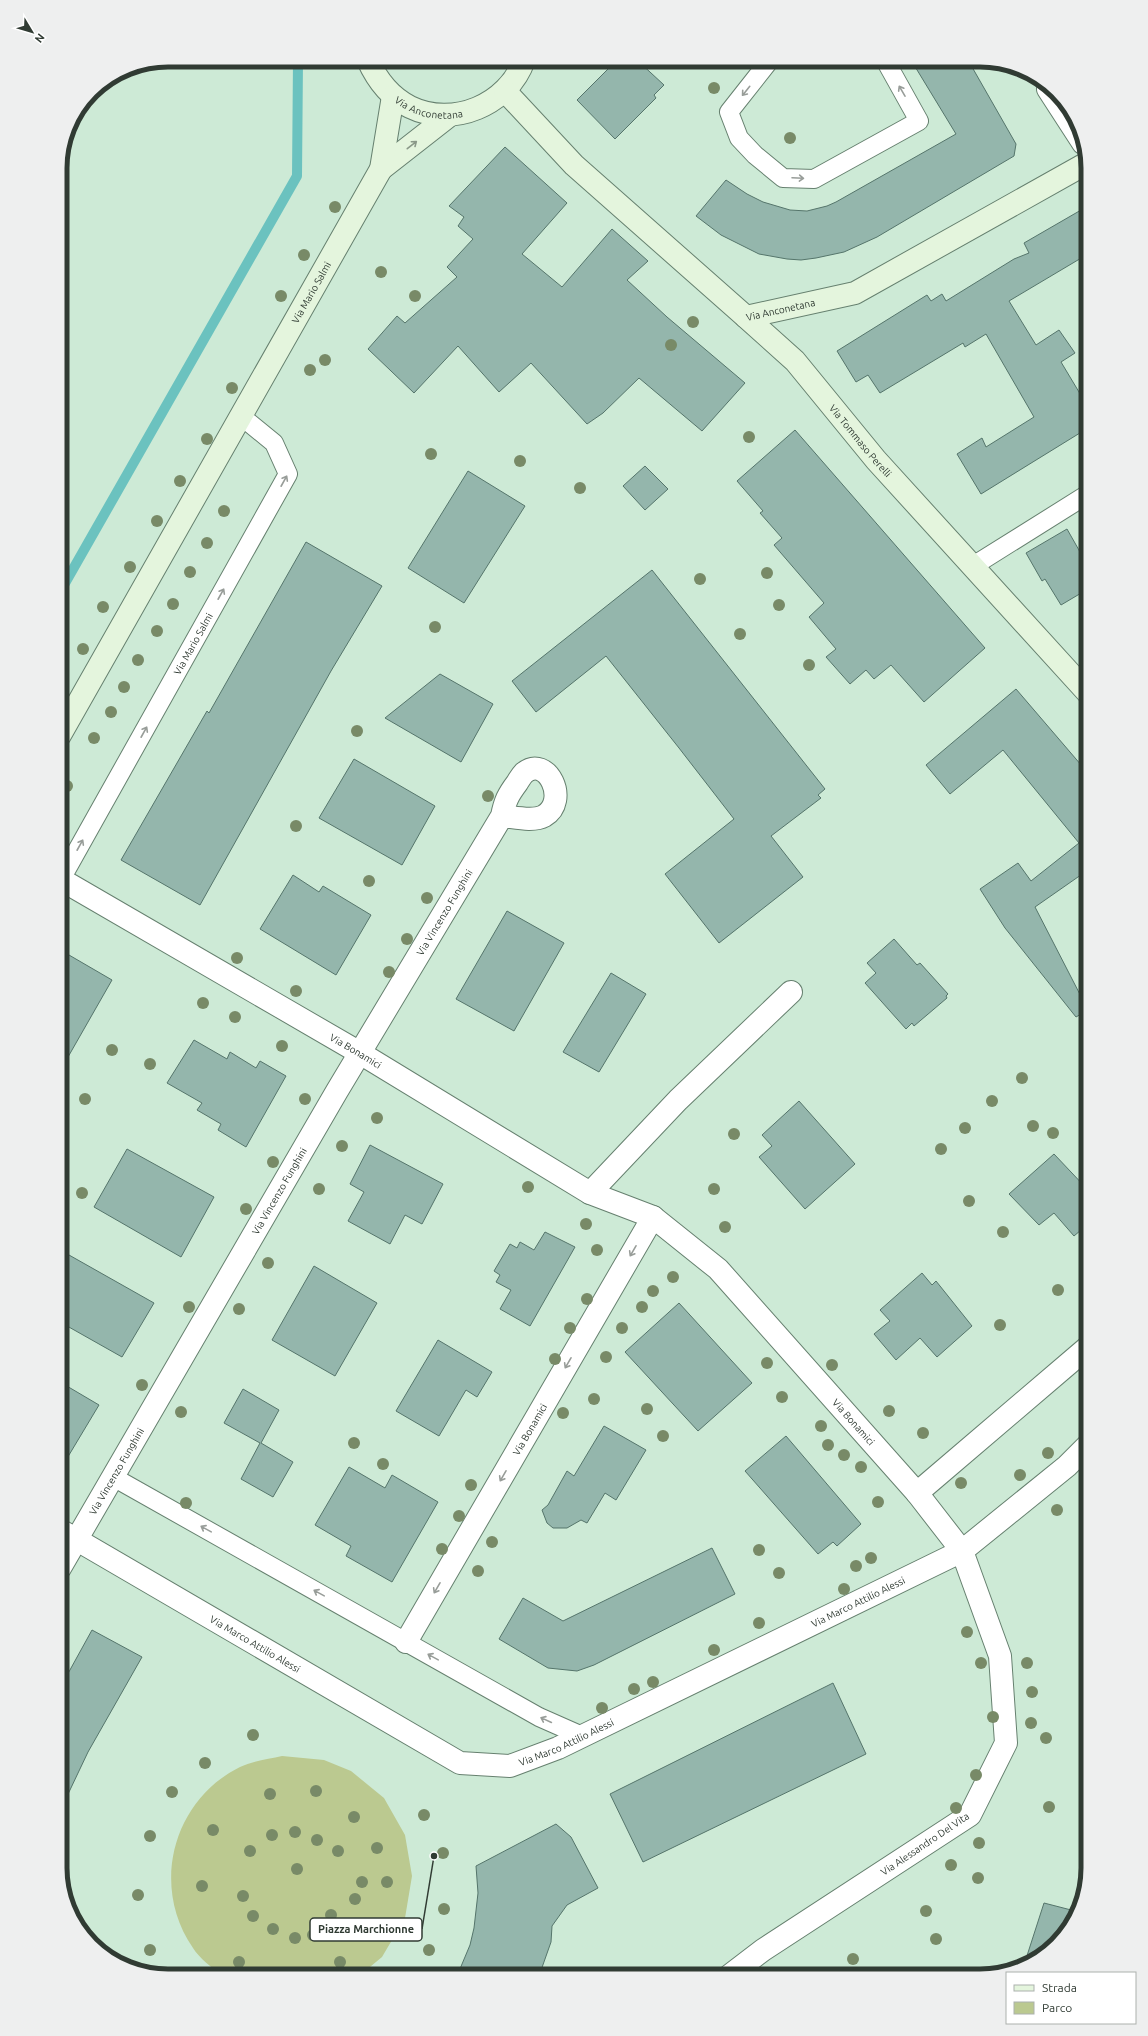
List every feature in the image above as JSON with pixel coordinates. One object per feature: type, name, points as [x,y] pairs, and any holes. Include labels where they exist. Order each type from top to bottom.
[{"type":"street","name":"Via Anconetana","points":[[371,67],[377,79],[393,96],[416,109],[430,114],[450,115],[470,112],[489,103],[505,91],[521,67]]},
{"type":"street","name":"Via Anconetana","points":[[505,91],[574,165],[746,317],[856,293],[1081,166]]},
{"type":"street","name":"Via Mario Salmi","points":[[67,723],[381,169],[393,96]]},
{"type":"street","points":[[1058,105],[1068,119]]},
{"type":"street","name":"Via Mario Salmi","points":[[381,169],[450,115]]},
{"type":"street","name":"Via Tommaso Perelli","points":[[746,317],[795,361],[876,460],[1081,685]]},
{"type":"street","name":"Via Vincenzo Funghini","points":[[68,1535],[113,1477],[360,1053],[502,816]]},
{"type":"street","name":"Via Bonamici","points":[[67,884],[360,1053],[590,1193],[653,1217],[718,1269],[918,1493],[962,1551]]},
{"type":"street","points":[[590,1193],[678,1100],[791,992]]},
{"type":"street","name":"Via Bonamici","points":[[406,1642],[653,1217]]},
{"type":"street","points":[[918,1493],[1081,1352]]},
{"type":"street","name":"Via Marco Attilio Alessi","points":[[68,1535],[460,1763],[510,1766],[558,1748],[962,1551],[1067,1466],[1081,1452]]},
{"type":"street","name":"Via Marco Attilio Alessi","points":[[1067,1466],[1081,1462]]},
{"type":"street","name":"Via Alessandro Del Vita","points":[[738,1969],[763,1950],[970,1815],[1006,1743],[1000,1656],[962,1551]]},
{"type":"lane","points":[[764,67],[729,112],[739,138],[755,155],[783,178],[814,179],[919,121],[889,67]]},
{"type":"lane","name":"Via Mario Salmi","points":[[67,868],[288,474],[274,443],[241,416]]},
{"type":"lane","points":[[973,566],[1081,498]]},
{"type":"lane","points":[[113,1477],[538,1716],[582,1736]]},
{"type":"green space","points":[[282,1756],[324,1760],[351,1771],[384,1798],[405,1835],[412,1876],[405,1918],[382,1957],[367,1969],[213,1969],[193,1948],[180,1924],[173,1898],[171,1872],[175,1847],[184,1822],[198,1800],[217,1782],[240,1767]]},
{"type":"building","points":[[610,67],[645,67],[664,85],[654,95],[656,98],[615,139],[577,100]]},
{"type":"building","points":[[915,67],[972,67],[1016,144],[1014,156],[877,237],[844,252],[801,260],[759,254],[721,235],[696,216],[726,180],[747,194],[763,202],[790,210],[807,211],[827,206],[956,134]]},
{"type":"building","points":[[505,147],[567,203],[522,254],[562,287],[612,229],[648,261],[627,280],[667,317],[745,383],[702,431],[639,378],[603,413],[587,424],[531,363],[499,392],[458,346],[414,393],[368,349],[397,316],[405,323],[457,277],[447,267],[473,239],[458,226],[464,217],[449,206]]},
{"type":"building","points":[[1081,210],[1081,258],[1009,301],[1036,345],[1059,330],[1075,353],[1061,362],[1081,395],[1081,432],[981,494],[957,454],[982,438],[986,447],[1034,417],[986,334],[965,347],[963,343],[880,393],[868,375],[856,382],[837,351],[927,295],[931,301],[942,294],[946,301],[1014,259],[1029,253],[1024,243]]},
{"type":"building","points":[[795,430],[985,648],[924,702],[891,665],[874,679],[866,670],[850,684],[826,657],[836,649],[809,617],[824,603],[774,545],[782,538],[760,513],[763,511],[737,481]]},
{"type":"building","points":[[645,466],[668,489],[645,510],[623,486]]},
{"type":"building","points":[[468,471],[525,506],[464,603],[408,568]]},
{"type":"building","points":[[1067,529],[1081,554],[1081,593],[1061,605],[1045,579],[1042,581],[1026,553]]},
{"type":"building","points":[[306,542],[382,586],[331,671],[200,905],[121,860],[207,711],[209,713]]},
{"type":"building","points":[[652,570],[825,789],[818,795],[821,798],[771,836],[803,877],[719,943],[665,874],[734,819],[679,748],[606,656],[536,712],[512,681]]},
{"type":"building","points":[[440,674],[493,704],[461,762],[385,718]]},
{"type":"building","points":[[1016,689],[1081,765],[1081,875],[1035,907],[1081,996],[1081,1014],[1076,1017],[1005,928],[980,889],[1018,863],[1031,881],[1079,843],[1003,750],[950,794],[926,765]]},
{"type":"building","points":[[354,759],[435,806],[402,865],[319,818]]},
{"type":"building","points":[[293,875],[319,892],[323,886],[371,915],[336,975],[260,929]]},
{"type":"building","points":[[507,911],[564,943],[514,1031],[456,999]]},
{"type":"building","points":[[894,939],[917,965],[920,963],[948,994],[946,996],[947,998],[914,1026],[912,1023],[906,1029],[865,983],[876,973],[867,963]]},
{"type":"building","points":[[69,955],[112,980],[67,1059],[67,959]]},
{"type":"building","points":[[611,973],[646,994],[599,1072],[563,1052]]},
{"type":"building","points":[[194,1040],[227,1059],[230,1052],[256,1068],[260,1061],[286,1076],[246,1147],[218,1130],[221,1124],[197,1110],[202,1103],[167,1083]]},
{"type":"building","points":[[799,1101],[855,1164],[805,1209],[759,1157],[772,1146],[762,1135]]},
{"type":"building","points":[[370,1145],[443,1184],[422,1224],[405,1215],[390,1244],[348,1221],[364,1192],[350,1184]]},
{"type":"building","points":[[127,1149],[214,1197],[181,1257],[94,1207]]},
{"type":"building","points":[[1054,1154],[1081,1183],[1081,1230],[1074,1236],[1054,1213],[1039,1225],[1009,1194]]},
{"type":"building","points":[[545,1232],[575,1247],[530,1326],[500,1309],[511,1290],[496,1282],[500,1275],[494,1271],[510,1244],[517,1248],[520,1242],[534,1250]]},
{"type":"building","points":[[69,1255],[154,1303],[122,1357],[67,1326],[67,1258]]},
{"type":"building","points":[[314,1266],[377,1303],[335,1376],[272,1340]]},
{"type":"building","points":[[922,1273],[932,1285],[936,1281],[972,1326],[937,1357],[920,1338],[896,1360],[874,1334],[890,1321],[880,1310]]},
{"type":"building","points":[[679,1303],[752,1383],[698,1431],[625,1352]]},
{"type":"building","points":[[438,1340],[492,1372],[477,1397],[466,1390],[439,1436],[396,1411]]},
{"type":"building","points":[[67,1386],[99,1405],[67,1458]]},
{"type":"building","points":[[243,1389],[279,1410],[261,1443],[293,1462],[273,1497],[241,1479],[260,1443],[224,1423]]},
{"type":"building","points":[[604,1426],[646,1450],[616,1500],[605,1493],[587,1523],[581,1520],[567,1528],[553,1528],[547,1523],[542,1510],[548,1505],[567,1471],[574,1476]]},
{"type":"building","points":[[786,1436],[861,1524],[837,1546],[833,1542],[818,1554],[745,1471]]},
{"type":"building","points":[[349,1467],[385,1488],[392,1475],[438,1502],[392,1582],[346,1556],[351,1546],[315,1525]]},
{"type":"building","points":[[712,1548],[735,1594],[594,1665],[577,1671],[548,1668],[499,1639],[523,1598],[563,1621]]},
{"type":"building","points":[[92,1630],[142,1657],[88,1752],[67,1796],[67,1675]]},
{"type":"building","points":[[833,1683],[866,1754],[643,1862],[610,1794]]},
{"type":"building","points":[[556,1824],[571,1837],[598,1888],[567,1905],[552,1926],[551,1942],[541,1969],[460,1969],[470,1945],[474,1928],[478,1893],[476,1866]]},
{"type":"building","points":[[1044,1903],[1072,1910],[1056,1934],[1041,1948],[1027,1957]]},
{"type":"waterway","points":[[67,580],[297,176],[298,67]]},
{"type":"place","name":"Piazza Marchionne","points":[[434,1856]]}]
